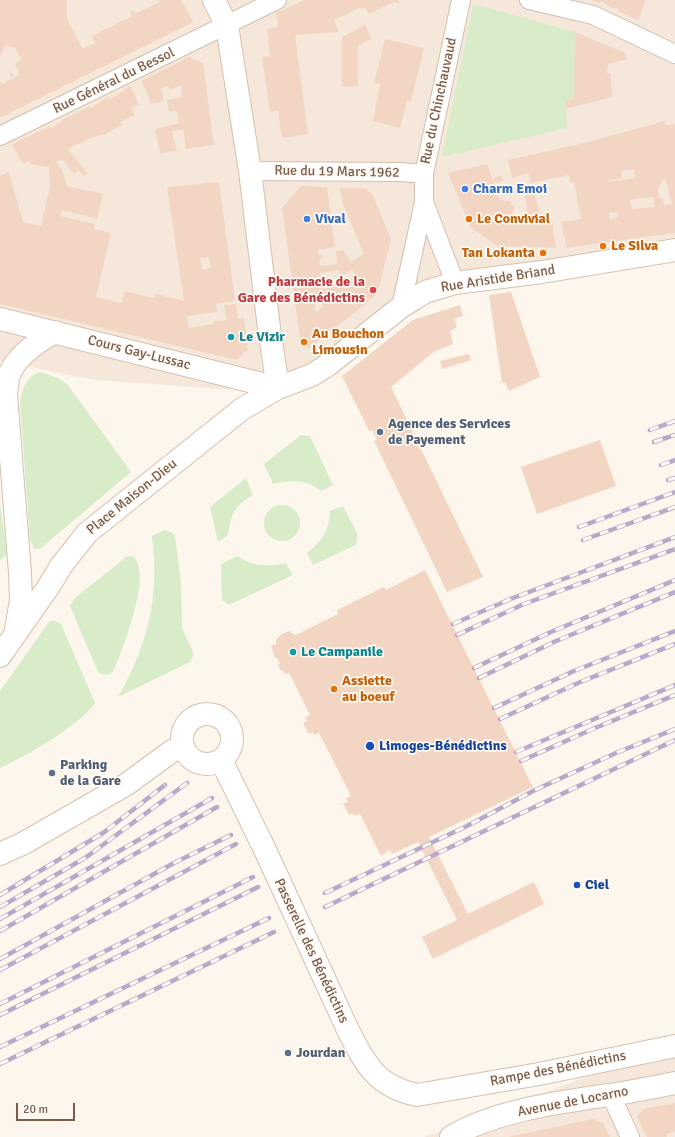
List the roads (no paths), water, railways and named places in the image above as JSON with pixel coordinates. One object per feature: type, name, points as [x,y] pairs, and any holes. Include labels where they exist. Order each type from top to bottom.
[{"type":"street","points":[[214,0],[227,26],[250,170],[269,328],[278,388]]},
{"type":"street","name":"Rue Général du Bessol","points":[[0,136],[227,26],[277,0]]},
{"type":"street","name":"Rue du Chinchauvaud","points":[[400,307],[424,202],[424,174],[461,0]]},
{"type":"street","points":[[529,0],[593,15],[675,54]]},
{"type":"street","name":"Rue du 19 Mars 1962","points":[[250,170],[400,172],[424,174]]},
{"type":"street","name":"Rue du Chinchauvaud","points":[[424,202],[455,283]]},
{"type":"street","name":"Rue Aristide Briand","points":[[278,388],[312,375],[328,365],[400,307],[425,292],[455,283],[542,272],[675,250]]},
{"type":"street","name":"Cours Gay-Lussac","points":[[0,319],[278,388]]},
{"type":"street","name":"Place Maison-Dieu","points":[[15,635],[19,613],[20,573],[3,389],[17,362],[36,344],[55,332]]},
{"type":"street","name":"Place Maison-Dieu","points":[[0,656],[61,566],[87,533],[214,430],[242,409],[278,388]]},
{"type":"street","points":[[202,714],[217,716],[224,720],[232,734],[230,748],[221,760],[206,764],[198,763],[191,759],[182,746],[182,733],[188,721],[202,714]]},
{"type":"street","points":[[0,854],[24,843],[127,784],[172,751],[182,746]]},
{"type":"street","name":"Passerelle des Bénédictins","points":[[221,760],[266,852],[346,1025],[368,1066],[377,1077],[408,1093],[417,1095],[441,1092]]},
{"type":"street","name":"Rampe des Bénédictins","points":[[441,1092],[539,1074],[675,1046]]},
{"type":"street","name":"Avenue de Locarno","points":[[451,1137],[501,1116],[566,1100],[610,1095],[675,1083]]},
{"type":"street","points":[[610,1095],[630,1137]]},
{"type":"railway","points":[[650,430],[675,421]]},
{"type":"railway","points":[[654,442],[675,435]]},
{"type":"railway","points":[[661,465],[675,460]]},
{"type":"railway","points":[[668,480],[675,478]]},
{"type":"railway","points":[[579,527],[675,492]]},
{"type":"railway","points":[[583,540],[675,507]]},
{"type":"railway","points":[[453,624],[513,598],[675,537]]},
{"type":"railway","points":[[457,635],[524,604],[675,549]]},
{"type":"railway","points":[[474,668],[551,632],[675,580]]},
{"type":"railway","points":[[479,678],[556,641],[675,592]]},
{"type":"railway","points":[[494,708],[574,671],[675,631]]},
{"type":"railway","points":[[500,719],[578,683],[675,644]]},
{"type":"railway","points":[[516,752],[675,685]]},
{"type":"railway","points":[[521,761],[675,695]]},
{"type":"railway","points":[[325,893],[467,826],[535,790],[616,753],[675,729]]},
{"type":"railway","points":[[325,907],[675,740]]},
{"type":"railway","points":[[0,907],[85,858],[187,783]]},
{"type":"railway","points":[[0,895],[103,833],[165,785]]},
{"type":"railway","points":[[0,919],[212,798]]},
{"type":"railway","points":[[0,931],[217,807]]},
{"type":"railway","points":[[0,959],[174,863],[231,835]]},
{"type":"railway","points":[[0,970],[236,844]]},
{"type":"railway","points":[[0,1004],[253,877]]},
{"type":"railway","points":[[0,1015],[258,887]]},
{"type":"railway","points":[[0,1047],[269,918]]},
{"type":"railway","points":[[0,1064],[274,932]]},
{"type":"place","name":"Charm Emoi","points":[[465,189]]},
{"type":"place","name":"Vival","points":[[307,219]]},
{"type":"place","name":"Le Convivial","points":[[469,219]]},
{"type":"place","name":"Le Silva","points":[[603,246]]},
{"type":"place","name":"Tan Lokanta","points":[[543,253]]},
{"type":"place","name":"Pharmacie de la Gare des Bénédictins","points":[[373,290]]},
{"type":"place","name":"Le Vizir","points":[[231,337]]},
{"type":"place","name":"Au Bouchon Limousin","points":[[304,342]]},
{"type":"place","name":"Agence des Services de Payement","points":[[380,432]]},
{"type":"place","name":"Le Campanile","points":[[293,652]]},
{"type":"place","name":"Assiette au boeuf","points":[[334,689]]},
{"type":"place","name":"Limoges-Bénédictins","points":[[370,746]]},
{"type":"place","name":"Parking de la Gare","points":[[52,773]]},
{"type":"place","name":"Ciel","points":[[577,885]]},
{"type":"place","name":"Jourdan","points":[[288,1053]]}]
